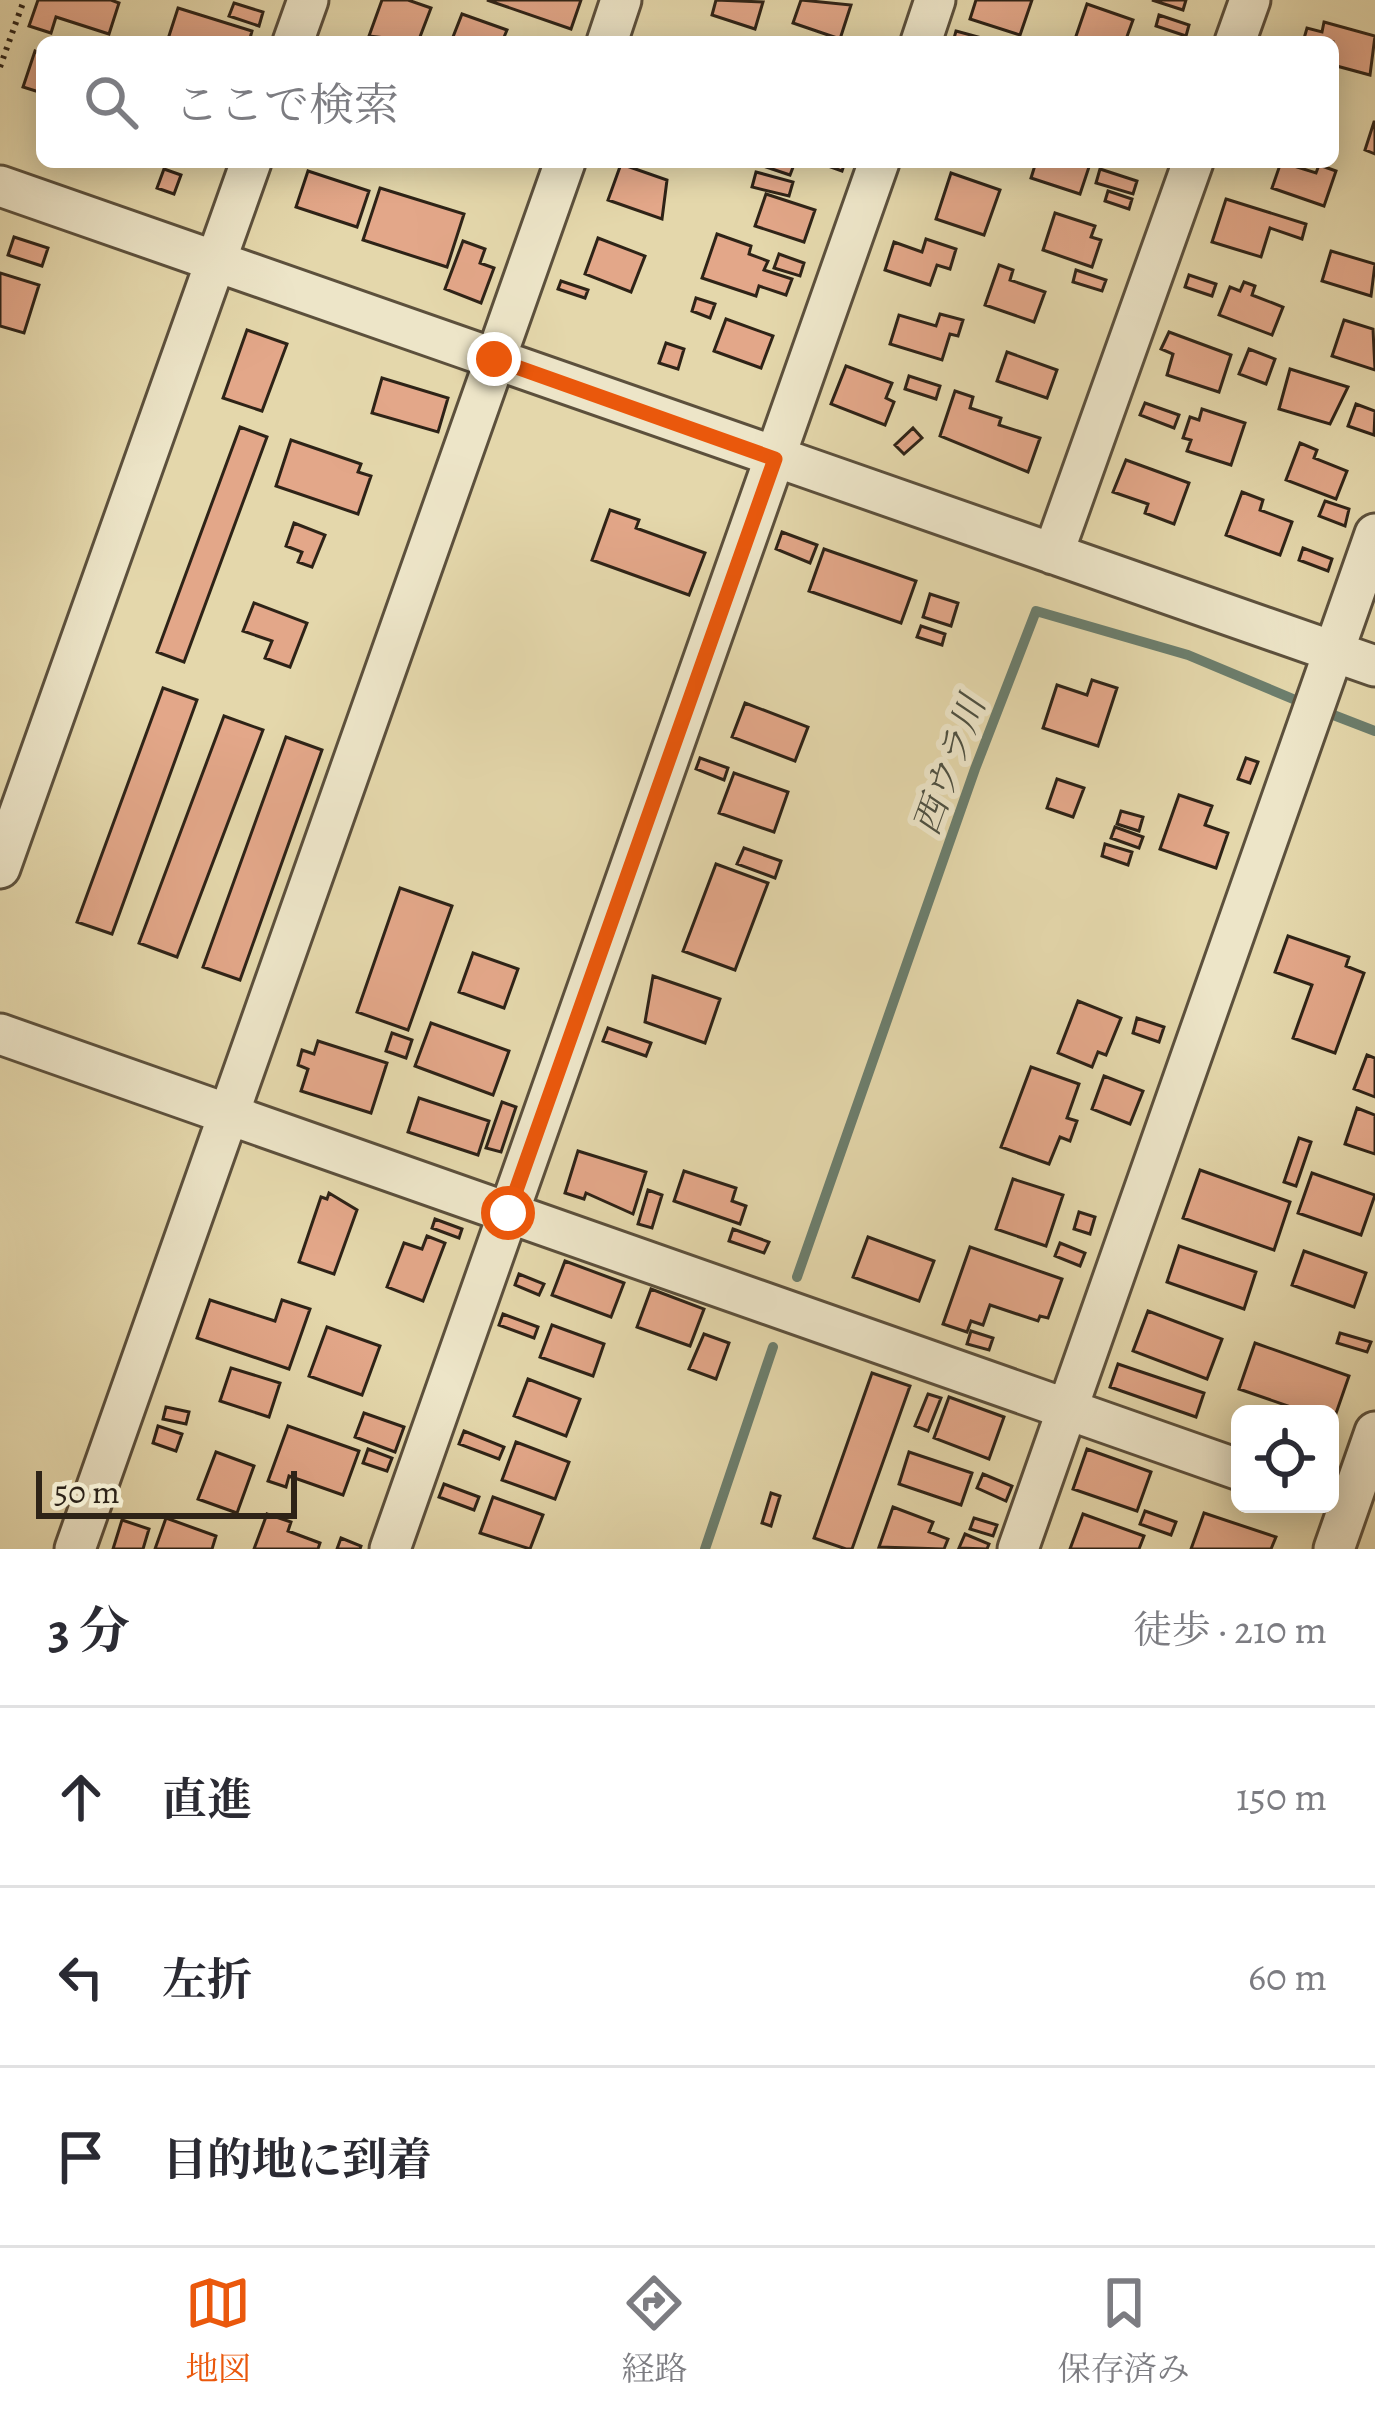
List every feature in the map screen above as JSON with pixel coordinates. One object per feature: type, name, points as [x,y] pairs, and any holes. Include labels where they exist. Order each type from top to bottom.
[{"type":"street","points":[[295,36],[308,0]]},
{"type":"street","points":[[609,36],[622,0]]},
{"type":"street","points":[[923,36],[935,0]]},
{"type":"street","points":[[1237,36],[1250,0]]},
{"type":"street","points":[[0,868],[249,168]]},
{"type":"street","points":[[75,1549],[563,168]]},
{"type":"street","points":[[391,1549],[877,168]]},
{"type":"street","points":[[1053,554],[1191,168]]},
{"type":"street","points":[[0,186],[1375,666]]},
{"type":"street","points":[[1018,1549],[1375,533]]},
{"type":"street","points":[[0,1034],[1231,1467]]},
{"type":"street","points":[[1334,1549],[1375,1432]]},
{"type":"path","points":[[0,67],[24,0]]},
{"type":"building","points":[[38,0],[119,3],[109,34],[56,17],[51,33],[29,26]]},
{"type":"building","points":[[382,0],[408,0],[431,8],[420,36],[369,36]]},
{"type":"building","points":[[487,0],[581,0],[571,29]]},
{"type":"building","points":[[716,0],[763,2],[755,29],[712,15]]},
{"type":"building","points":[[801,0],[851,5],[841,36],[793,23]]},
{"type":"building","points":[[976,0],[1032,0],[1020,35],[970,19]]},
{"type":"building","points":[[1152,0],[1186,0],[1183,10]]},
{"type":"building","points":[[234,3],[263,12],[259,26],[229,16]]},
{"type":"building","points":[[1087,4],[1133,20],[1127,36],[1076,36]]},
{"type":"building","points":[[178,8],[252,31],[251,36],[169,36]]},
{"type":"building","points":[[462,14],[507,30],[504,36],[453,36]]},
{"type":"building","points":[[1159,15],[1189,25],[1186,36],[1156,26]]},
{"type":"building","points":[[1324,22],[1375,36],[1370,75],[1339,67],[1339,36],[1305,36],[1307,28],[1322,32]]},
{"type":"building","points":[[35,51],[36,91],[23,87]]},
{"type":"building","points":[[1375,122],[1375,154],[1365,150]]},
{"type":"building","points":[[620,168],[667,180],[662,219],[608,200]]},
{"type":"building","points":[[1034,168],[1089,168],[1080,194],[1031,178]]},
{"type":"building","points":[[1279,168],[1336,171],[1324,206],[1272,188]]},
{"type":"building","points":[[164,169],[181,175],[174,194],[157,188]]},
{"type":"building","points":[[1100,169],[1137,181],[1133,194],[1096,183]]},
{"type":"building","points":[[308,171],[369,191],[357,227],[296,207]]},
{"type":"building","points":[[756,172],[793,182],[789,196],[752,187]]},
{"type":"building","points":[[951,173],[1000,190],[984,235],[936,219]]},
{"type":"building","points":[[380,188],[464,214],[447,267],[363,240]]},
{"type":"building","points":[[1108,191],[1132,199],[1129,209],[1105,201]]},
{"type":"building","points":[[766,194],[815,210],[804,242],[755,226]]},
{"type":"building","points":[[1226,199],[1306,224],[1302,239],[1270,228],[1261,257],[1212,242]]},
{"type":"building","points":[[1055,213],[1095,226],[1091,237],[1101,240],[1092,267],[1043,250]]},
{"type":"building","points":[[717,234],[751,246],[749,254],[768,261],[764,270],[792,279],[786,295],[759,286],[756,296],[702,278]]},
{"type":"building","points":[[14,237],[48,248],[42,266],[8,255]]},
{"type":"building","points":[[598,238],[645,256],[631,292],[585,274]]},
{"type":"building","points":[[926,239],[956,249],[950,269],[937,265],[930,285],[885,270],[894,242],[922,252]]},
{"type":"building","points":[[463,241],[485,249],[480,263],[494,268],[481,303],[445,289]]},
{"type":"building","points":[[1331,251],[1375,264],[1371,296],[1322,281]]},
{"type":"building","points":[[779,254],[804,263],[800,276],[774,268]]},
{"type":"building","points":[[999,265],[1013,270],[1010,280],[1045,292],[1034,322],[985,305]]},
{"type":"building","points":[[1076,270],[1106,280],[1102,291],[1073,282]]},
{"type":"building","points":[[0,273],[39,285],[24,333],[0,326]]},
{"type":"building","points":[[1189,275],[1216,284],[1212,296],[1185,287]]},
{"type":"building","points":[[561,281],[588,290],[585,298],[558,289]]},
{"type":"building","points":[[1244,282],[1255,286],[1252,295],[1283,307],[1272,335],[1219,315],[1230,287],[1240,291]]},
{"type":"building","points":[[696,298],[715,304],[710,318],[692,311]]},
{"type":"building","points":[[940,314],[963,320],[958,336],[950,334],[942,360],[890,344],[899,315],[936,326]]},
{"type":"building","points":[[726,319],[773,336],[761,368],[714,351]]},
{"type":"building","points":[[1344,320],[1373,329],[1375,370],[1332,356]]},
{"type":"building","points":[[247,330],[287,344],[262,411],[223,398]]},
{"type":"building","points":[[1169,332],[1231,355],[1219,392],[1167,375],[1173,354],[1161,349]]},
{"type":"building","points":[[666,343],[684,349],[678,369],[659,363]]},
{"type":"building","points":[[1249,349],[1275,359],[1266,384],[1239,374]]},
{"type":"building","points":[[1007,352],[1057,370],[1047,398],[997,381]]},
{"type":"building","points":[[846,366],[892,383],[886,398],[894,402],[885,425],[831,404]]},
{"type":"building","points":[[1290,369],[1348,387],[1330,424],[1279,409]]},
{"type":"building","points":[[909,376],[940,386],[936,399],[905,389]]},
{"type":"building","points":[[382,378],[448,398],[438,432],[372,413]]},
{"type":"building","points":[[955,391],[973,397],[970,408],[1001,418],[999,425],[1040,438],[1028,472],[940,436]]},
{"type":"building","points":[[1145,403],[1179,415],[1174,428],[1140,415]]},
{"type":"building","points":[[1356,404],[1375,411],[1374,435],[1348,426]]},
{"type":"building","points":[[1202,409],[1245,423],[1231,465],[1187,451],[1191,440],[1183,438],[1190,417],[1199,420]]},
{"type":"building","points":[[240,427],[267,437],[184,662],[157,652]]},
{"type":"building","points":[[913,428],[922,438],[904,454],[895,445]]},
{"type":"building","points":[[291,440],[361,464],[358,472],[371,476],[358,514],[276,486]]},
{"type":"building","points":[[1300,443],[1317,450],[1314,458],[1347,471],[1336,499],[1286,480]]},
{"type":"building","points":[[1126,460],[1189,483],[1174,524],[1145,513],[1148,504],[1113,492]]},
{"type":"building","points":[[1242,492],[1263,500],[1260,510],[1292,522],[1280,555],[1226,535]]},
{"type":"building","points":[[1325,501],[1349,509],[1345,526],[1319,516]]},
{"type":"building","points":[[610,510],[639,520],[636,528],[705,553],[689,595],[592,560]]},
{"type":"building","points":[[294,523],[325,535],[312,567],[298,562],[302,552],[286,546]]},
{"type":"building","points":[[782,532],[817,545],[810,563],[776,549]]},
{"type":"building","points":[[1303,548],[1332,559],[1328,571],[1299,560]]},
{"type":"building","points":[[824,549],[916,581],[901,623],[809,591]]},
{"type":"building","points":[[930,594],[958,603],[951,626],[923,617]]},
{"type":"building","points":[[254,603],[307,623],[290,667],[265,658],[272,641],[243,631]]},
{"type":"building","points":[[921,626],[945,634],[942,645],[917,637]]},
{"type":"building","points":[[1092,680],[1117,688],[1098,746],[1043,728],[1057,685],[1087,695]]},
{"type":"building","points":[[163,688],[197,700],[112,934],[77,922]]},
{"type":"building","points":[[745,703],[808,727],[795,761],[732,737]]},
{"type":"building","points":[[224,716],[263,730],[177,957],[139,943]]},
{"type":"building","points":[[286,737],[322,750],[240,980],[203,967]]},
{"type":"building","points":[[700,758],[728,768],[724,780],[696,769]]},
{"type":"building","points":[[1246,758],[1258,762],[1250,783],[1238,779]]},
{"type":"building","points":[[734,773],[788,792],[774,832],[719,813]]},
{"type":"building","points":[[1057,779],[1084,788],[1073,817],[1047,808]]},
{"type":"building","points":[[1179,795],[1212,806],[1205,825],[1228,833],[1216,868],[1160,849]]},
{"type":"building","points":[[1121,811],[1143,817],[1139,831],[1117,824]]},
{"type":"building","points":[[1115,827],[1143,837],[1139,848],[1111,838]]},
{"type":"building","points":[[1105,844],[1132,852],[1128,865],[1102,856]]},
{"type":"building","points":[[744,848],[781,861],[775,878],[737,864]]},
{"type":"building","points":[[716,864],[768,883],[735,970],[683,951]]},
{"type":"building","points":[[400,888],[452,906],[408,1030],[357,1012]]},
{"type":"building","points":[[1288,936],[1349,957],[1346,966],[1364,973],[1335,1053],[1293,1038],[1312,985],[1275,972]]},
{"type":"building","points":[[473,953],[518,969],[504,1008],[459,992]]},
{"type":"building","points":[[653,976],[720,999],[705,1043],[645,1022]]},
{"type":"building","points":[[1078,1001],[1121,1018],[1106,1055],[1098,1052],[1092,1067],[1058,1053]]},
{"type":"building","points":[[1137,1018],[1164,1027],[1159,1042],[1133,1033]]},
{"type":"building","points":[[431,1023],[509,1051],[493,1095],[415,1066]]},
{"type":"building","points":[[608,1028],[651,1043],[646,1056],[603,1041]]},
{"type":"building","points":[[392,1033],[412,1040],[406,1058],[386,1051]]},
{"type":"building","points":[[318,1041],[387,1063],[371,1113],[301,1091],[308,1069],[298,1065],[302,1050],[314,1054]]},
{"type":"building","points":[[1367,1055],[1375,1058],[1375,1097],[1354,1089]]},
{"type":"building","points":[[1031,1067],[1079,1084],[1067,1118],[1077,1121],[1070,1141],[1060,1137],[1049,1164],[1001,1147]]},
{"type":"building","points":[[1104,1076],[1143,1091],[1130,1124],[1092,1109]]},
{"type":"building","points":[[419,1098],[489,1121],[478,1155],[408,1132]]},
{"type":"building","points":[[502,1102],[516,1107],[501,1152],[486,1148]]},
{"type":"building","points":[[1357,1108],[1375,1115],[1375,1154],[1345,1144]]},
{"type":"building","points":[[1299,1138],[1311,1142],[1296,1186],[1284,1182]]},
{"type":"building","points":[[578,1151],[646,1172],[633,1214],[586,1193],[584,1199],[565,1193]]},
{"type":"building","points":[[1200,1170],[1290,1202],[1274,1250],[1183,1218]]},
{"type":"building","points":[[684,1171],[736,1188],[732,1201],[746,1206],[740,1224],[674,1201]]},
{"type":"building","points":[[1312,1173],[1375,1195],[1361,1235],[1298,1213]]},
{"type":"building","points":[[1013,1179],[1063,1195],[1046,1246],[996,1229]]},
{"type":"building","points":[[648,1190],[662,1195],[652,1228],[638,1224]]},
{"type":"building","points":[[329,1193],[357,1210],[334,1274],[299,1262],[321,1197],[327,1199]]},
{"type":"building","points":[[1079,1212],[1095,1217],[1090,1234],[1074,1229]]},
{"type":"building","points":[[435,1219],[462,1229],[459,1238],[432,1228]]},
{"type":"building","points":[[733,1229],[769,1242],[764,1253],[729,1241]]},
{"type":"building","points":[[427,1236],[445,1243],[423,1301],[387,1287],[404,1243],[422,1249]]},
{"type":"building","points":[[868,1237],[934,1261],[919,1301],[853,1277]]},
{"type":"building","points":[[1060,1243],[1085,1253],[1080,1266],[1055,1256]]},
{"type":"building","points":[[1179,1246],[1256,1272],[1244,1309],[1167,1282]]},
{"type":"building","points":[[970,1247],[1062,1279],[1048,1318],[1040,1316],[1038,1321],[990,1305],[983,1325],[971,1321],[967,1332],[943,1324]]},
{"type":"building","points":[[1304,1251],[1366,1273],[1354,1307],[1292,1285]]},
{"type":"building","points":[[565,1261],[624,1283],[611,1317],[552,1295]]},
{"type":"building","points":[[519,1274],[544,1284],[539,1295],[515,1285]]},
{"type":"building","points":[[651,1289],[704,1309],[690,1346],[637,1327]]},
{"type":"building","points":[[210,1300],[275,1321],[282,1300],[310,1309],[289,1369],[197,1338]]},
{"type":"building","points":[[1148,1311],[1222,1339],[1207,1379],[1133,1351]]},
{"type":"building","points":[[503,1314],[538,1327],[534,1338],[499,1325]]},
{"type":"building","points":[[552,1325],[604,1344],[593,1376],[540,1357]]},
{"type":"building","points":[[327,1327],[380,1346],[362,1395],[309,1376]]},
{"type":"building","points":[[971,1331],[993,1338],[989,1350],[967,1344]]},
{"type":"building","points":[[1340,1333],[1371,1342],[1367,1352],[1337,1343]]},
{"type":"building","points":[[704,1334],[729,1343],[716,1379],[689,1369]]},
{"type":"building","points":[[1255,1343],[1349,1376],[1339,1405],[1285,1405],[1239,1389]]},
{"type":"building","points":[[1118,1364],[1204,1393],[1196,1417],[1110,1387]]},
{"type":"building","points":[[231,1368],[280,1383],[269,1417],[220,1401]]},
{"type":"building","points":[[872,1373],[910,1386],[852,1549],[846,1549],[814,1538]]},
{"type":"building","points":[[528,1379],[580,1399],[566,1436],[514,1416]]},
{"type":"building","points":[[928,1394],[941,1398],[928,1431],[915,1426]]},
{"type":"building","points":[[949,1397],[1004,1417],[989,1459],[934,1438]]},
{"type":"building","points":[[166,1407],[189,1412],[186,1424],[163,1419]]},
{"type":"building","points":[[364,1413],[404,1427],[395,1452],[355,1437]]},
{"type":"building","points":[[158,1426],[182,1434],[176,1451],[153,1443]]},
{"type":"building","points":[[288,1426],[359,1451],[343,1495],[289,1476],[286,1487],[268,1481]]},
{"type":"building","points":[[464,1431],[504,1447],[499,1459],[459,1444]]},
{"type":"building","points":[[516,1442],[569,1462],[555,1499],[502,1480]]},
{"type":"building","points":[[368,1449],[392,1458],[387,1471],[363,1463]]},
{"type":"building","points":[[1087,1449],[1151,1472],[1137,1511],[1073,1489]]},
{"type":"building","points":[[216,1452],[254,1466],[237,1513],[198,1499]]},
{"type":"building","points":[[909,1452],[972,1473],[961,1505],[899,1484]]},
{"type":"building","points":[[983,1474],[1012,1486],[1006,1501],[977,1488]]},
{"type":"building","points":[[444,1484],[479,1497],[474,1510],[439,1497]]},
{"type":"building","points":[[771,1493],[780,1496],[771,1526],[762,1523]]},
{"type":"building","points":[[493,1497],[543,1515],[530,1549],[480,1533]]},
{"type":"building","points":[[893,1507],[933,1522],[929,1532],[948,1539],[944,1549],[879,1547]]},
{"type":"building","points":[[1145,1511],[1176,1522],[1171,1535],[1140,1524]]},
{"type":"building","points":[[1204,1513],[1276,1537],[1271,1549],[1191,1549]]},
{"type":"building","points":[[267,1514],[291,1522],[288,1531],[320,1543],[318,1549],[254,1549]]},
{"type":"building","points":[[1083,1514],[1144,1536],[1139,1549],[1070,1549]]},
{"type":"building","points":[[166,1518],[216,1536],[212,1549],[155,1549]]},
{"type":"building","points":[[974,1518],[997,1525],[993,1536],[970,1529]]},
{"type":"building","points":[[122,1520],[149,1529],[143,1549],[113,1549]]},
{"type":"building","points":[[965,1534],[989,1544],[987,1549],[959,1548]]},
{"type":"building","points":[[341,1538],[361,1546],[360,1549],[337,1549]]},
{"type":"waterway","name":"西ウラ川","points":[[797,1277],[975,769],[1036,611],[1188,655],[1305,704]]},
{"type":"waterway","name":"西ウラ川","points":[[1323,711],[1375,731]]},
{"type":"waterway","name":"西ウラ川","points":[[705,1549],[773,1347]]},
{"type":"route","points":[[494,359],[775,459],[508,1213]]}]
